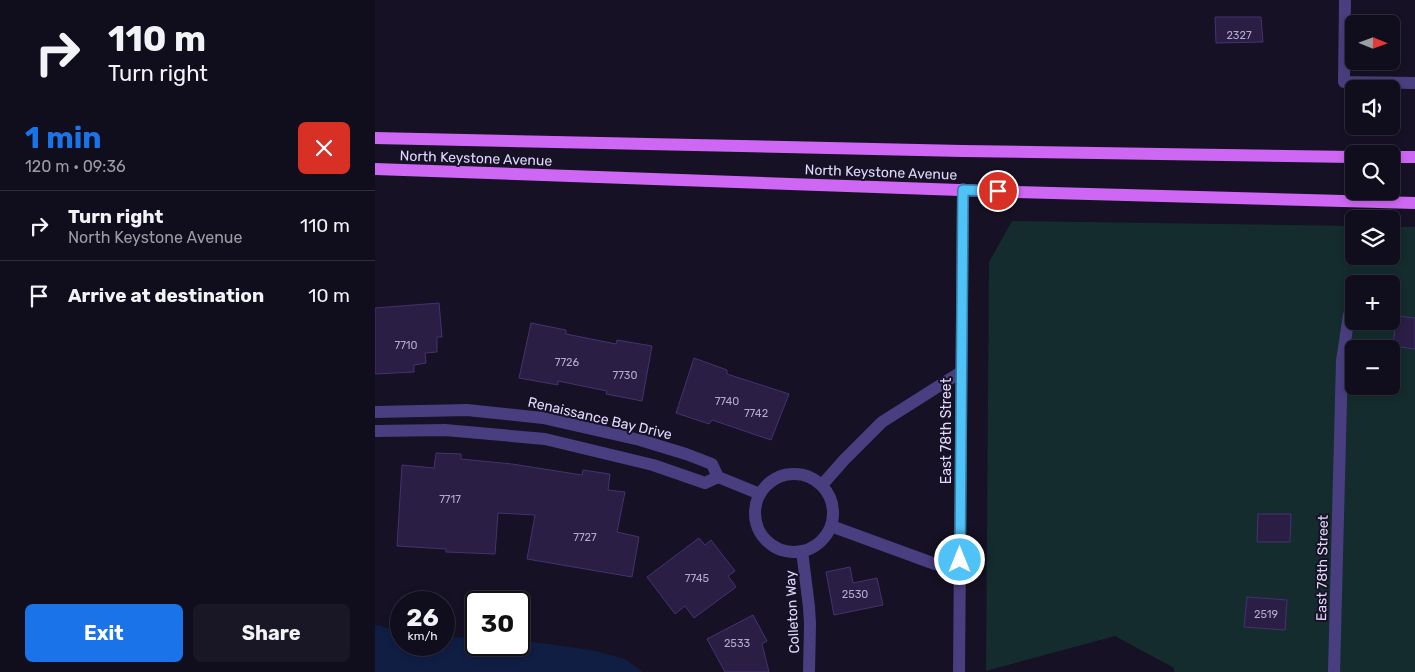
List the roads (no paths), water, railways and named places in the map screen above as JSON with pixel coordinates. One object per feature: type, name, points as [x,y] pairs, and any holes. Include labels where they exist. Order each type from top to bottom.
[{"type":"main road","name":"North Keystone Avenue","points":[[375,138],[943,151],[1345,157]]},
{"type":"main road","points":[[1400,157],[1415,157]]},
{"type":"main road","name":"North Keystone Avenue","points":[[375,169],[1016,192],[1415,203]]},
{"type":"street","points":[[1345,0],[1344,82],[1415,83]]},
{"type":"street","name":"East 78th Street","points":[[959,672],[963,190]]},
{"type":"street","name":"East 78th Street","points":[[1334,672],[1342,360],[1347,330]]},
{"type":"street","points":[[822,485],[882,422],[961,372]]},
{"type":"street","name":"Renaissance Bay Drive","points":[[375,412],[467,410],[543,418],[640,440],[681,452],[712,464],[718,477],[760,494]]},
{"type":"street","name":"Renaissance Bay Drive","points":[[375,431],[452,430],[545,439],[653,465],[705,483],[718,477]]},
{"type":"street","points":[[792,474],[813,478],[822,485],[833,508],[833,517],[825,537],[818,544],[809,550],[785,551],[773,546],[761,534],[755,516],[755,508],[760,494],[768,484],[776,478],[792,474]]},
{"type":"street","points":[[831,526],[935,564],[960,571]]},
{"type":"street","name":"Colleton Way","points":[[802,551],[809,607],[809,672]]},
{"type":"water","points":[[375,625],[390,628],[390,656],[455,656],[455,637],[465,638],[465,656],[530,656],[530,642],[591,650],[625,659],[643,672],[375,672]]}]
